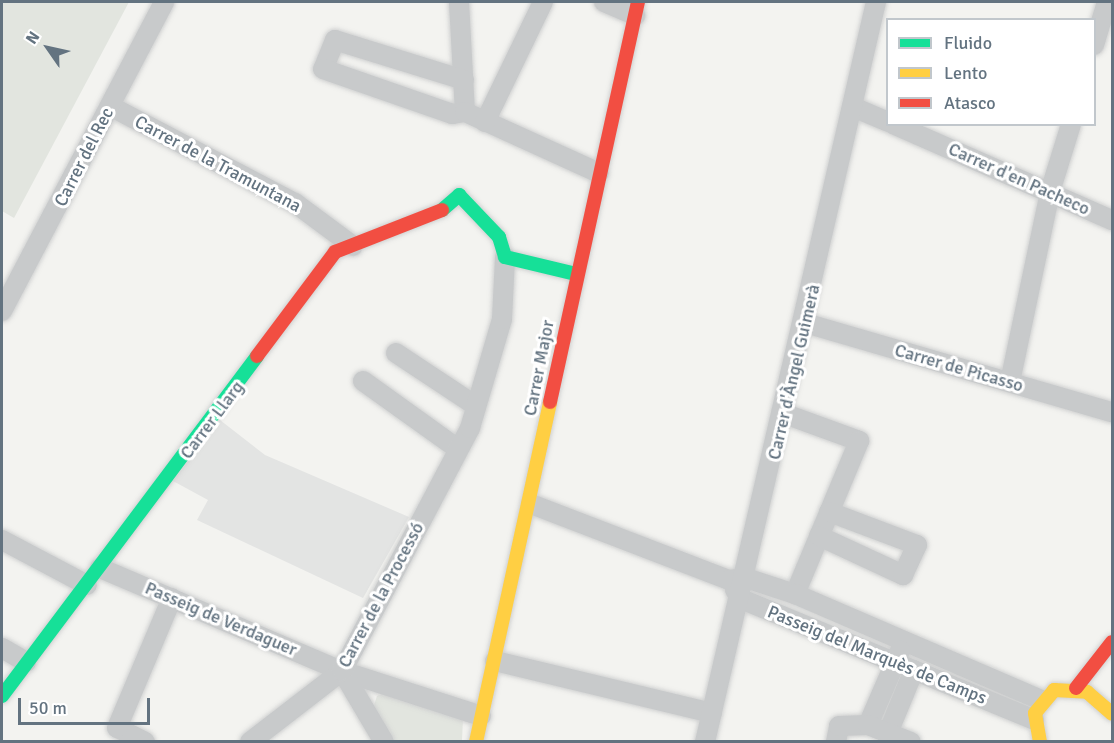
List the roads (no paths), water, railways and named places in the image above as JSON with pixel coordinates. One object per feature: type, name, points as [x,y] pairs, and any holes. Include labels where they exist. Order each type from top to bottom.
[{"type":"street","name":"Carrer del Rec","points":[[2,311],[164,2]]},
{"type":"street","points":[[459,2],[465,112]]},
{"type":"street","points":[[485,123],[543,2]]},
{"type":"street","points":[[604,2],[636,8]]},
{"type":"street","name":"Carrer d'Àngel Guimerà","points":[[705,741],[741,599],[738,579],[785,414],[876,2]]},
{"type":"street","points":[[1096,41],[1107,2]]},
{"type":"street","name":"Carrer Major","points":[[476,741],[531,504],[576,274],[636,8]]},
{"type":"street","points":[[464,80],[335,40],[323,69],[452,114],[465,112],[599,173]]},
{"type":"street","name":"Carrer de la Tramuntana","points":[[110,106],[295,203],[352,246]]},
{"type":"street","points":[[852,107],[886,121]]},
{"type":"street","name":"Carrer d'en Pacheco","points":[[898,126],[1113,220]]},
{"type":"street","points":[[1010,382],[1050,192],[1070,126]]},
{"type":"street","name":"Carrer Llarg","points":[[2,696],[335,252],[445,209],[459,195],[499,237],[506,257]]},
{"type":"street","points":[[506,257],[576,274]]},
{"type":"street","name":"Carrer de la Processó","points":[[250,741],[342,671],[459,449],[476,405],[502,319],[506,257]]},
{"type":"street","name":"Carrer de Picasso","points":[[805,323],[1113,412]]},
{"type":"street","points":[[396,353],[476,405]]},
{"type":"street","points":[[363,381],[459,449]]},
{"type":"street","points":[[785,414],[859,441],[795,594]]},
{"type":"street","name":"Passeig del Marquès de Camps","points":[[531,504],[738,579],[795,594],[1041,700]]},
{"type":"street","points":[[819,536],[903,575],[917,545],[829,512]]},
{"type":"street","points":[[2,540],[87,585]]},
{"type":"street","name":"Passeig de Verdaguer","points":[[100,568],[342,671],[481,716]]},
{"type":"street","points":[[145,741],[117,728],[172,598]]},
{"type":"street","name":"Passeig del Marquès de Camps","points":[[741,599],[1034,720]]},
{"type":"street","points":[[868,725],[893,662],[906,641]]},
{"type":"street","points":[[1076,688],[1113,642]]},
{"type":"street","points":[[2,648],[26,662]]},
{"type":"street","points":[[495,661],[712,713]]},
{"type":"street","points":[[888,733],[914,670]]},
{"type":"street","points":[[342,671],[384,741]]},
{"type":"street","points":[[1040,741],[1034,720],[1041,700],[1061,687],[1076,688],[1113,714]]},
{"type":"street","points":[[836,741],[839,726],[868,725],[911,741]]}]
